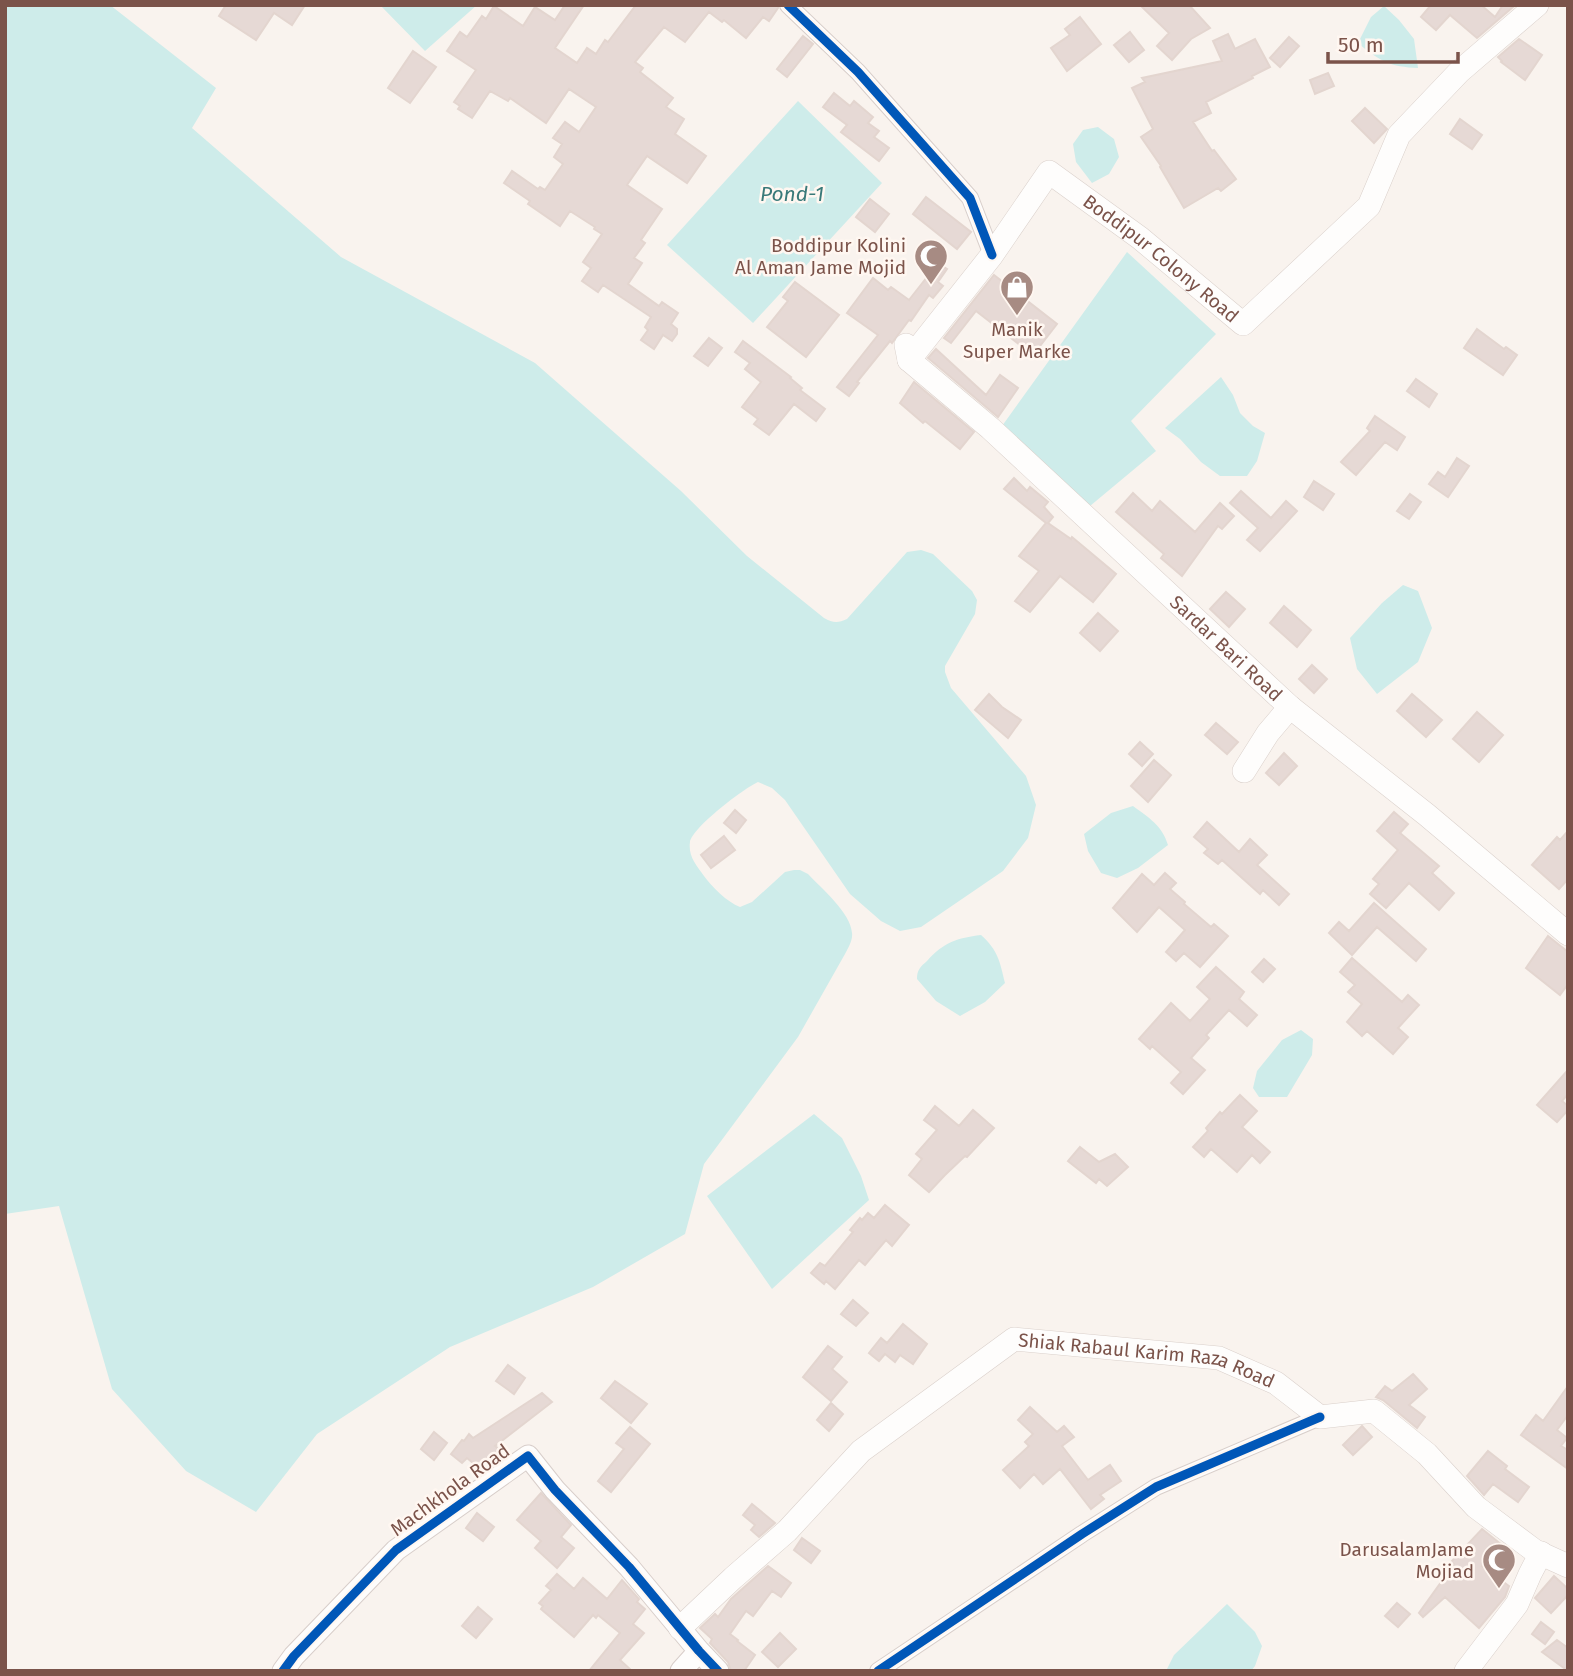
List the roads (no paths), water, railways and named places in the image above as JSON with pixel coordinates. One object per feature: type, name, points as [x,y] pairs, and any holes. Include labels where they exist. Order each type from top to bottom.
[{"type":"main road","name":"Boddipur Colony Road","points":[[907,351],[992,256],[1049,172],[1140,238],[1243,324],[1370,206],[1399,135],[1459,72],[1537,5]]},
{"type":"main road","name":"Sardar Bari Road","points":[[907,351],[1290,707],[1427,815],[1568,934]]},
{"type":"main road","points":[[1244,771],[1268,733],[1290,707]]},
{"type":"main road","name":"Shiak Rabaul Karim Raza Road","points":[[680,1628],[788,1531],[861,1451],[1014,1339],[1219,1358],[1276,1383],[1320,1417]]},
{"type":"main road","points":[[1320,1417],[1374,1411],[1427,1454],[1476,1507],[1535,1551],[1568,1566]]},
{"type":"main road","points":[[1466,1671],[1517,1604],[1541,1553]]},
{"type":"street","points":[[788,5],[858,72],[970,198],[992,256]]},
{"type":"street","points":[[878,1671],[1156,1487],[1320,1417]]},
{"type":"street","name":"Machkhola Road","points":[[283,1671],[294,1656],[396,1550],[528,1456],[555,1490],[629,1567],[718,1671]]},
{"type":"street","points":[[681,1671],[699,1651]]},
{"type":"water","points":[[5,5],[110,5],[216,88],[192,128],[341,257],[535,363],[681,491],[747,556],[824,618],[836,622],[847,619],[907,552],[921,550],[933,554],[972,591],[977,600],[975,614],[945,666],[951,688],[1026,776],[1036,805],[1028,838],[1003,871],[921,927],[900,931],[881,921],[850,894],[785,800],[772,788],[758,782],[709,818],[693,835],[690,852],[704,876],[725,898],[740,907],[752,902],[785,872],[800,870],[808,874],[841,909],[847,917],[852,936],[845,954],[798,1037],[704,1164],[685,1234],[593,1287],[450,1347],[317,1434],[256,1512],[186,1471],[112,1389],[59,1206],[5,1214]]},
{"type":"water","points":[[380,5],[477,5],[425,51]]},
{"type":"water","points":[[1384,6],[1414,39],[1418,68],[1386,62],[1358,43],[1371,17]]},
{"type":"water","name":"Pond-1","points":[[798,101],[882,183],[753,323],[667,245]]},
{"type":"water","points":[[1098,127],[1114,139],[1119,157],[1109,174],[1092,183],[1076,162],[1073,144],[1083,130]]},
{"type":"water","points":[[1127,252],[1216,334],[1131,421],[1156,451],[1090,506],[1002,426]]},
{"type":"water","points":[[1221,377],[1233,395],[1240,413],[1265,433],[1257,461],[1247,476],[1220,476],[1165,428]]},
{"type":"water","points":[[1403,585],[1418,591],[1432,628],[1418,662],[1377,694],[1357,669],[1350,638],[1382,603]]},
{"type":"water","points":[[1133,806],[1159,827],[1168,845],[1138,868],[1117,878],[1101,873],[1088,851],[1084,834],[1111,813]]},
{"type":"water","points":[[981,935],[998,957],[1005,983],[985,1002],[960,1016],[936,1001],[917,979],[919,969],[945,945]]},
{"type":"water","points":[[1301,1030],[1313,1039],[1312,1055],[1287,1097],[1259,1097],[1253,1088],[1257,1071],[1282,1040]]},
{"type":"water","points":[[814,1114],[842,1138],[861,1176],[869,1200],[772,1289],[707,1196]]},
{"type":"water","points":[[1227,1604],[1255,1632],[1262,1646],[1251,1671],[1166,1671],[1174,1655]]},
{"type":"place","name":"Boddipur Kolini Al Aman Jame Mojid","points":[[931,286]]},
{"type":"place","name":"Manik Super Marke","points":[[1017,317]]},
{"type":"place","name":"DarusalamJame Mojiad","points":[[1499,1590]]}]
